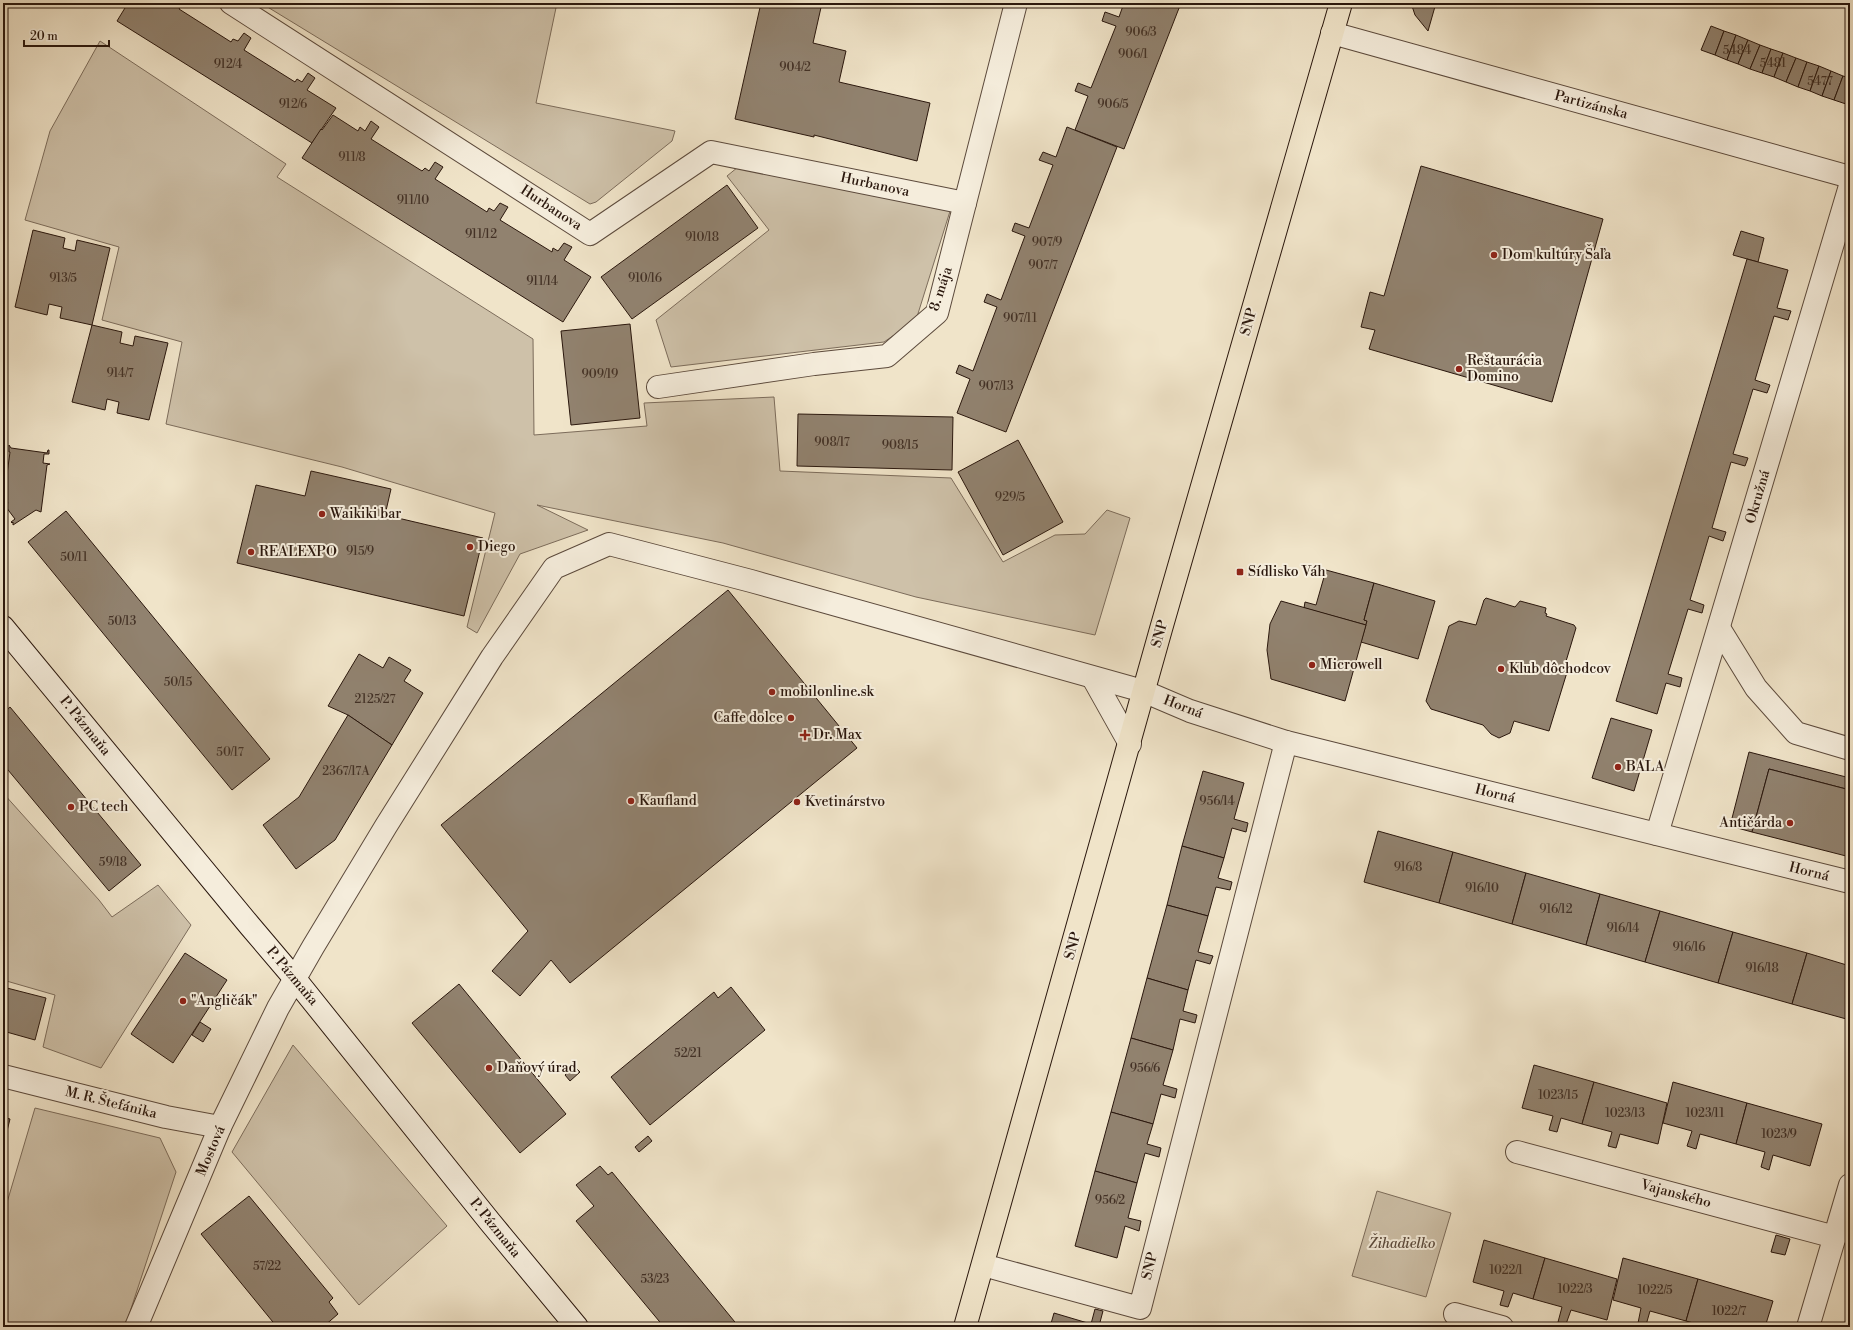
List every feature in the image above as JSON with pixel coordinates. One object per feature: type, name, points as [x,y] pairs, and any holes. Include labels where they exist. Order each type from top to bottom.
[{"type":"main road","name":"SNP","points":[[965,1327],[1130,744],[1143,691],[1340,3]]},
{"type":"street","name":"Hurbanova","points":[[231,3],[590,234],[711,152],[965,203]]},
{"type":"street","name":"8. mája","points":[[658,387],[814,364],[887,356],[937,314],[1016,3]]},
{"type":"street","name":"Partizánska","points":[[1332,33],[1850,177]]},
{"type":"street","name":"Okružná","points":[[1657,834],[1850,186]]},
{"type":"street","name":"Mostová","points":[[136,1327],[220,1127],[278,1008],[382,832],[488,663],[554,568],[609,544],[751,581],[1093,678]]},
{"type":"street","name":"P. Pázmaňa","points":[[3,627],[295,979],[490,1222],[577,1327]]},
{"type":"street","points":[[1719,628],[1756,688],[1796,733],[1850,749]]},
{"type":"street","name":"Horná","points":[[1093,678],[1143,691],[1190,711],[1286,742],[1850,882]]},
{"type":"street","points":[[1093,678],[1130,744]]},
{"type":"street","name":"SNP","points":[[982,1265],[1140,1308],[1286,742]]},
{"type":"street","name":"M. R. Štefánika","points":[[3,1076],[166,1117],[220,1127]]},
{"type":"street","name":"Vajanského","points":[[1517,1152],[1835,1237]]},
{"type":"street","points":[[1808,1327],[1850,1185]]},
{"type":"street","points":[[1455,1314],[1502,1327]]},
{"type":"green space","points":[[261,3],[557,3],[536,103],[675,131],[672,141],[596,202],[590,204]]},
{"type":"green space","points":[[100,41],[286,164],[277,177],[533,339],[534,435],[647,426],[644,403],[774,397],[780,471],[951,478],[1003,562],[1055,535],[1085,534],[1107,510],[1130,518],[1095,635],[916,597],[723,543],[537,505],[588,530],[520,554],[477,633],[467,627],[495,513],[342,467],[166,424],[182,342],[102,320],[119,247],[25,220],[50,131]]},
{"type":"green space","points":[[738,167],[951,208],[916,320],[884,342],[671,367],[656,320],[769,230],[727,176]]},
{"type":"green space","points":[[3,793],[99,900],[112,917],[158,885],[191,925],[101,1068],[43,1047],[55,995],[3,980]]},
{"type":"green space","points":[[293,1045],[447,1226],[359,1305],[232,1152]]},
{"type":"green space","points":[[35,1108],[160,1138],[176,1172],[125,1327],[3,1327],[3,1216]]},
{"type":"green space","name":"Žihadielko","points":[[1377,1191],[1451,1213],[1426,1297],[1352,1276]]},
{"type":"building","points":[[128,3],[183,3],[179,9],[231,42],[233,39],[238,41],[244,33],[251,38],[244,50],[295,82],[297,79],[302,82],[308,73],[315,78],[307,90],[336,108],[312,143],[117,21]]},
{"type":"building","points":[[761,3],[822,3],[813,43],[846,51],[839,82],[930,103],[917,161],[814,135],[814,137],[735,119]]},
{"type":"building","points":[[1124,3],[1181,3],[1124,149],[1075,130],[1088,96],[1075,91],[1078,83],[1091,88],[1116,26],[1102,21],[1105,12],[1119,17]]},
{"type":"building","points":[[1411,3],[1436,3],[1428,31],[1415,15]]},
{"type":"building","points":[[1711,26],[1724,31],[1715,55],[1701,50]]},
{"type":"building","points":[[1724,31],[1736,35],[1727,60],[1715,55]]},
{"type":"building","points":[[1736,35],[1748,40],[1738,64],[1727,60]]},
{"type":"building","points":[[1748,40],[1760,45],[1750,69],[1738,64]]},
{"type":"building","points":[[1760,45],[1771,49],[1762,73],[1750,69]]},
{"type":"building","points":[[1771,49],[1783,53],[1774,77],[1762,73]]},
{"type":"building","points":[[1783,53],[1796,58],[1786,82],[1774,77]]},
{"type":"building","points":[[1796,58],[1807,62],[1798,87],[1786,82]]},
{"type":"building","points":[[1807,62],[1819,66],[1810,91],[1798,87]]},
{"type":"building","points":[[1819,66],[1831,71],[1822,96],[1810,91]]},
{"type":"building","points":[[1831,71],[1843,76],[1834,100],[1822,96]]},
{"type":"building","points":[[1843,76],[1850,78],[1850,94],[1846,104],[1834,100]]},
{"type":"building","points":[[1850,94],[1850,106],[1846,104]]},
{"type":"building","points":[[333,115],[358,131],[360,127],[365,131],[371,121],[379,127],[371,139],[422,171],[425,168],[429,171],[435,162],[443,167],[435,179],[487,212],[489,208],[494,211],[500,203],[508,207],[500,220],[552,252],[553,248],[558,251],[564,243],[572,247],[564,260],[591,277],[563,322],[302,158],[321,129],[322,130]]},
{"type":"building","points":[[1067,127],[1117,147],[1006,432],[957,413],[970,379],[956,373],[959,365],[973,371],[997,307],[984,302],[987,294],[1001,300],[1025,236],[1012,231],[1015,223],[1029,228],[1053,165],[1039,160],[1043,152],[1056,157]]},
{"type":"building","name":"Dom kultúry Šaľa","points":[[1421,166],[1603,219],[1552,402],[1369,349],[1375,330],[1361,327],[1370,292],[1384,296]]},
{"type":"building","points":[[727,185],[758,228],[632,319],[601,277]]},
{"type":"building","points":[[33,230],[65,238],[63,248],[75,251],[77,240],[110,248],[92,325],[60,318],[62,307],[49,304],[47,315],[15,307]]},
{"type":"building","points":[[1741,231],[1764,238],[1758,262],[1733,255]]},
{"type":"building","points":[[1747,259],[1788,270],[1777,308],[1791,311],[1788,320],[1774,316],[1755,380],[1770,385],[1767,393],[1753,389],[1733,454],[1748,458],[1745,466],[1731,462],[1712,528],[1726,532],[1723,541],[1709,536],[1690,600],[1704,605],[1702,613],[1688,609],[1668,674],[1682,678],[1680,687],[1666,683],[1657,714],[1616,701]]},
{"type":"building","points":[[630,324],[640,418],[571,425],[561,331]]},
{"type":"building","points":[[92,325],[122,332],[120,343],[133,346],[135,336],[168,343],[149,420],[117,413],[119,402],[107,399],[105,410],[72,402]]},
{"type":"building","points":[[798,414],[953,417],[952,470],[797,466]]},
{"type":"building","points":[[1018,440],[1063,522],[1003,555],[958,472]]},
{"type":"building","points":[[9,445],[11,448],[47,453],[49,450],[49,454],[44,454],[43,463],[50,464],[47,465],[41,512],[36,510],[13,525],[13,522],[11,522],[15,519],[6,507],[3,509],[8,503],[4,497],[10,452]]},
{"type":"building","points":[[311,471],[391,489],[385,515],[483,538],[464,616],[237,563],[256,485],[305,496]]},
{"type":"building","points":[[66,511],[270,759],[232,790],[28,542]]},
{"type":"building","points":[[1326,570],[1374,583],[1364,620],[1367,621],[1366,625],[1304,608],[1305,602],[1316,605]]},
{"type":"building","points":[[1374,583],[1435,601],[1418,659],[1361,642],[1367,621],[1364,620]]},
{"type":"building","name":"Kaufland","points":[[728,590],[857,748],[570,983],[551,960],[520,996],[492,971],[528,931],[441,825]]},
{"type":"building","name":"Klub dôchodcov","points":[[1486,598],[1515,607],[1520,601],[1546,608],[1546,616],[1574,625],[1576,628],[1564,668],[1568,669],[1549,731],[1514,721],[1510,733],[1499,738],[1491,734],[1483,725],[1431,709],[1426,701],[1449,626],[1459,621],[1476,625]]},
{"type":"building","name":"Microwell","points":[[1281,601],[1366,625],[1345,701],[1271,679],[1267,650],[1270,624]]},
{"type":"building","points":[[359,654],[383,668],[389,657],[411,670],[404,681],[423,693],[392,745],[348,715],[328,706]]},
{"type":"building","points":[[10,707],[141,865],[109,891],[3,764],[3,713]]},
{"type":"building","points":[[348,715],[392,745],[335,840],[296,869],[263,825],[299,797]]},
{"type":"building","points":[[1611,718],[1652,730],[1634,791],[1592,778]]},
{"type":"building","points":[[1749,752],[1850,778],[1850,790],[1769,769],[1752,832],[1730,826]]},
{"type":"building","points":[[1769,769],[1850,790],[1850,857],[1752,832]]},
{"type":"building","points":[[1203,771],[1244,783],[1234,819],[1248,823],[1246,832],[1232,828],[1224,858],[1182,846]]},
{"type":"building","points":[[1378,831],[1453,852],[1439,903],[1364,882]]},
{"type":"building","points":[[1182,846],[1224,858],[1218,878],[1232,882],[1230,890],[1216,887],[1208,916],[1167,905]]},
{"type":"building","points":[[1453,852],[1526,873],[1512,924],[1439,903]]},
{"type":"building","points":[[1526,873],[1600,894],[1586,945],[1512,924]]},
{"type":"building","points":[[1600,894],[1660,911],[1645,962],[1586,945]]},
{"type":"building","points":[[1167,905],[1208,916],[1198,952],[1213,956],[1210,964],[1196,960],[1188,990],[1147,978]]},
{"type":"building","points":[[1660,911],[1733,932],[1718,983],[1645,962]]},
{"type":"building","points":[[1733,932],[1807,953],[1792,1004],[1718,983]]},
{"type":"building","name":"\"Angličák\"","points":[[185,953],[227,980],[173,1063],[131,1034]]},
{"type":"building","points":[[1807,953],[1850,966],[1850,1020],[1792,1004]]},
{"type":"building","points":[[1147,978],[1188,990],[1183,1011],[1197,1015],[1195,1023],[1180,1019],[1173,1050],[1131,1038]]},
{"type":"building","name":"Daňový úrad","points":[[459,984],[566,1114],[520,1153],[412,1023]]},
{"type":"building","points":[[3,987],[46,998],[35,1040],[3,1031]]},
{"type":"building","points":[[731,987],[765,1030],[650,1125],[611,1077],[714,992],[718,998]]},
{"type":"building","points":[[200,1022],[211,1029],[203,1042],[192,1035]]},
{"type":"building","points":[[1131,1038],[1173,1050],[1163,1085],[1177,1089],[1175,1098],[1161,1094],[1153,1124],[1111,1112]]},
{"type":"building","points":[[1534,1065],[1594,1082],[1582,1124],[1561,1118],[1557,1132],[1549,1130],[1553,1116],[1522,1108]]},
{"type":"building","points":[[574,1066],[580,1072],[570,1081],[565,1075]]},
{"type":"building","points":[[1594,1082],[1667,1103],[1658,1144],[1620,1134],[1616,1148],[1608,1146],[1612,1132],[1582,1124]]},
{"type":"building","points":[[1673,1082],[1747,1103],[1736,1144],[1700,1134],[1696,1149],[1687,1146],[1692,1131],[1663,1123]]},
{"type":"building","points":[[1747,1103],[1822,1124],[1810,1166],[1773,1155],[1769,1170],[1761,1167],[1765,1152],[1736,1144]]},
{"type":"building","points":[[1111,1112],[1153,1124],[1147,1144],[1161,1148],[1159,1157],[1145,1153],[1137,1183],[1095,1171]]},
{"type":"building","points":[[3,1117],[10,1119],[3,1147]]},
{"type":"building","points":[[648,1136],[652,1141],[639,1152],[635,1147]]},
{"type":"building","points":[[600,1166],[608,1175],[612,1172],[739,1327],[664,1327],[576,1221],[594,1206],[576,1185]]},
{"type":"building","points":[[1095,1171],[1137,1183],[1128,1218],[1141,1221],[1139,1231],[1125,1226],[1117,1258],[1075,1246]]},
{"type":"building","points":[[249,1196],[333,1298],[329,1302],[338,1314],[323,1327],[277,1327],[201,1234]]},
{"type":"building","points":[[1776,1235],[1790,1239],[1785,1255],[1771,1252]]},
{"type":"building","points":[[1484,1240],[1545,1258],[1533,1299],[1513,1293],[1508,1307],[1500,1305],[1504,1291],[1473,1282]]},
{"type":"building","points":[[1545,1258],[1617,1279],[1607,1320],[1571,1310],[1566,1324],[1558,1322],[1562,1307],[1533,1299]]},
{"type":"building","points":[[1623,1258],[1698,1279],[1686,1321],[1650,1311],[1646,1325],[1638,1323],[1641,1308],[1613,1300]]},
{"type":"building","points":[[1698,1279],[1773,1301],[1765,1327],[1708,1327],[1686,1321]]},
{"type":"building","points":[[1095,1309],[1103,1311],[1099,1326],[1103,1327],[1050,1327],[1054,1313],[1091,1324]]},
{"type":"place","name":"Dom kultúry Šaľa","points":[[1494,255]]},
{"type":"place","name":"Reštaurácia Domino","points":[[1459,369]]},
{"type":"place","name":"Waikiki bar","points":[[322,514]]},
{"type":"place","name":"Diego","points":[[470,547]]},
{"type":"place","name":"REALEXPO","points":[[251,552]]},
{"type":"place","name":"Sídlisko Váh","points":[[1240,572]]},
{"type":"place","name":"Microwell","points":[[1312,665]]},
{"type":"place","name":"Klub dôchodcov","points":[[1501,669]]},
{"type":"place","name":"mobilonline.sk","points":[[772,692]]},
{"type":"place","name":"Caffe dolce","points":[[791,718]]},
{"type":"place","name":"Dr. Max","points":[[805,735]]},
{"type":"place","name":"BALA","points":[[1618,767]]},
{"type":"place","name":"Kaufland","points":[[631,801]]},
{"type":"place","name":"Kvetinárstvo","points":[[797,802]]},
{"type":"place","name":"PC tech","points":[[71,807]]},
{"type":"place","name":"Antičárda","points":[[1790,823]]},
{"type":"place","name":"\"Angličák\"","points":[[183,1001]]},
{"type":"place","name":"Daňový úrad","points":[[489,1068]]}]
